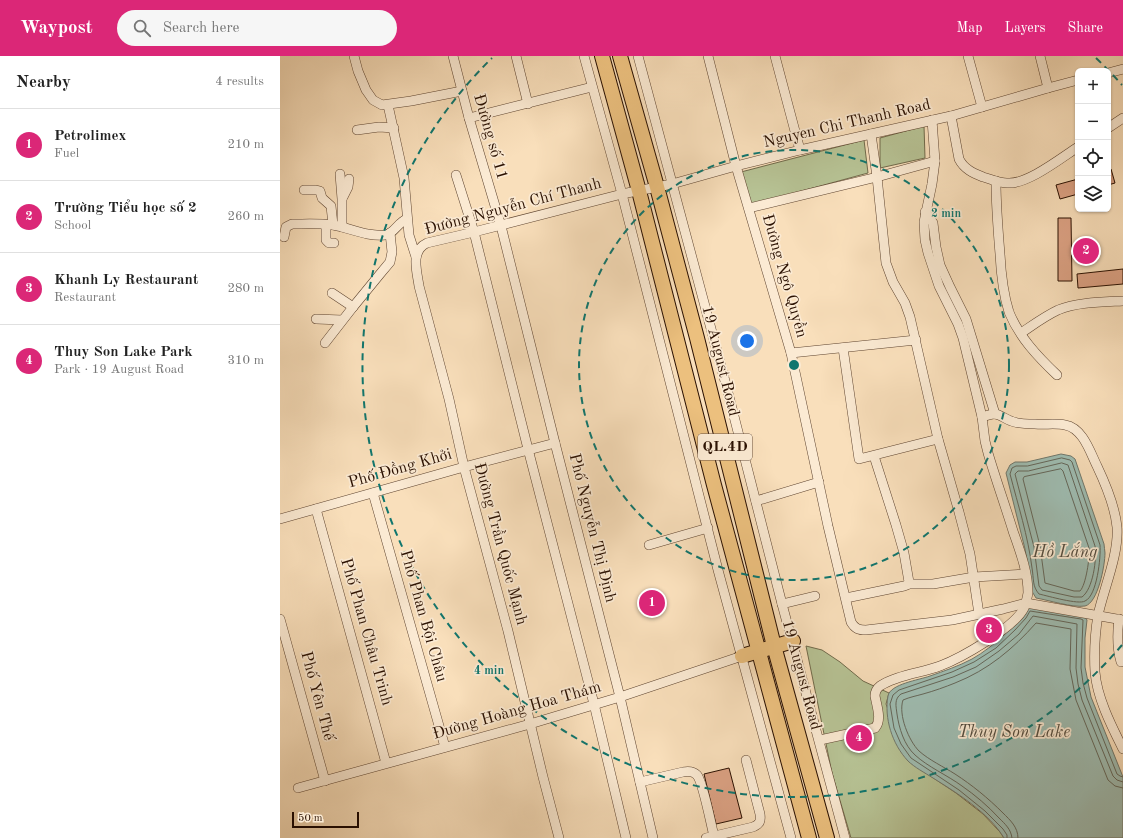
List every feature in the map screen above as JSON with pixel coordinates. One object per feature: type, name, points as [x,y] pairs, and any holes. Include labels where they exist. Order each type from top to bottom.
[{"type":"highway","name":"QL.4D","points":[[602,56],[639,191],[714,485],[809,838]]},
{"type":"highway","name":"19 August Road","points":[[620,56],[697,338],[774,646],[827,838]]},
{"type":"highway","points":[[742,656],[793,641]]},
{"type":"street","points":[[354,56],[358,71],[366,90],[373,100],[382,105],[462,91]]},
{"type":"street","name":"Đường số 11","points":[[453,56],[469,118],[501,226]]},
{"type":"street","points":[[516,56],[528,104]]},
{"type":"street","points":[[584,56],[622,194],[718,570],[791,838]]},
{"type":"street","name":"19 August Road","points":[[638,56],[845,838]]},
{"type":"street","name":"Đường Ngô Quyền","points":[[708,56],[736,166],[791,353],[851,622],[856,628],[866,630],[952,620],[980,614]]},
{"type":"street","points":[[775,56],[800,150]]},
{"type":"street","points":[[968,56],[982,107]]},
{"type":"street","points":[[1040,56],[1048,88]]},
{"type":"street","points":[[1111,72],[1123,69]]},
{"type":"street","name":"Nguyen Chi Thanh Road","points":[[622,194],[672,184],[800,150],[951,116],[1075,81]]},
{"type":"street","points":[[469,118],[592,87]]},
{"type":"street","name":"Đường Trần Quốc Mạnh","points":[[388,105],[404,178],[409,236],[416,257],[419,286],[449,399],[464,467],[508,631],[559,838]]},
{"type":"street","points":[[951,116],[959,158],[962,164],[966,169],[996,181],[1007,183],[1020,181],[1042,170],[1075,149]]},
{"type":"street","points":[[1111,126],[1123,118]]},
{"type":"street","points":[[820,740],[875,728],[879,720],[875,696],[878,688],[893,680],[945,664],[967,653],[1010,623],[1020,614],[1026,602],[1028,593],[1021,555],[988,453],[982,417],[963,338],[958,324],[939,286],[928,253],[924,231],[925,212],[932,184],[935,161],[932,120]]},
{"type":"street","points":[[357,130],[379,127],[394,128]]},
{"type":"street","points":[[871,134],[886,263],[893,282],[905,303],[910,317],[938,438],[965,536],[980,614],[1026,602],[1121,620],[1117,641],[1121,662]]},
{"type":"street","points":[[749,208],[877,177],[935,161]]},
{"type":"street","points":[[340,174],[342,199]]},
{"type":"street","points":[[456,174],[474,232],[594,704],[626,838]]},
{"type":"street","points":[[334,243],[329,243],[326,240],[334,226],[342,199],[348,187],[349,179]]},
{"type":"street","points":[[996,181],[998,233],[1003,289],[1010,313],[1021,333],[1037,355],[1057,375]]},
{"type":"street","points":[[304,190],[320,191],[322,198],[331,206],[334,226]]},
{"type":"street","name":"Đường Nguyễn Chí Thanh","points":[[416,257],[418,250],[427,243],[501,226],[622,194]]},
{"type":"street","points":[[925,212],[933,223],[940,265],[966,320],[995,414]]},
{"type":"street","points":[[284,237],[286,227],[292,224],[334,226],[365,233],[385,235],[390,233],[401,221],[407,219]]},
{"type":"street","name":"Phố Nguyễn Thị Định","points":[[501,226],[620,697],[653,838]]},
{"type":"street","points":[[325,344],[342,320],[390,262],[392,252],[390,233]]},
{"type":"street","points":[[332,293],[353,307]]},
{"type":"street","points":[[1021,333],[1060,310],[1080,305],[1123,301]]},
{"type":"street","points":[[316,319],[342,320]]},
{"type":"street","points":[[791,353],[916,340]]},
{"type":"street","points":[[843,348],[859,459],[938,438]]},
{"type":"street","points":[[982,417],[995,414],[1017,422],[1066,425],[1078,431],[1087,445],[1109,494],[1117,526],[1117,542],[1098,616],[1095,674],[1108,718],[1123,749]]},
{"type":"street","name":"Phố Đồng Khởi","points":[[280,519],[555,442]]},
{"type":"street","points":[[874,456],[888,497],[904,553],[910,580],[908,584]]},
{"type":"street","points":[[756,501],[819,482]]},
{"type":"street","name":"Phố Phan Bội Châu","points":[[373,493],[445,747]]},
{"type":"street","name":"Phố Phan Châu Trinh","points":[[316,509],[386,764]]},
{"type":"street","points":[[649,545],[708,528]]},
{"type":"street","points":[[846,598],[908,584],[933,584],[974,577],[1025,574]]},
{"type":"street","points":[[782,604],[815,596]]},
{"type":"street","name":"Phố Yên Thế","points":[[280,619],[325,781]]},
{"type":"street","name":"Đường Hoàng Hoa Thám","points":[[298,788],[530,724],[620,697],[742,656]]},
{"type":"street","points":[[640,782],[683,772],[693,772],[700,780],[710,837],[757,826],[760,821],[760,814],[746,760]]},
{"type":"green space","points":[[924,126],[925,158],[880,168],[880,138]]},
{"type":"green space","points":[[864,140],[868,173],[750,205],[741,172]]},
{"type":"green space","points":[[806,646],[822,650],[840,662],[863,681],[889,693],[886,704],[908,761],[956,793],[983,814],[1004,838],[851,838],[832,773]]},
{"type":"water","name":"Hồ Lắng","points":[[1061,454],[1071,456],[1075,459],[1104,544],[1105,559],[1100,583],[1094,598],[1085,606],[1067,605],[1036,598],[1030,588],[1030,577],[1025,549],[1006,473],[1010,465],[1015,462],[1027,462]]},
{"type":"water","name":"Thuy Son Lake","points":[[1030,606],[1084,615],[1087,620],[1085,638],[1085,667],[1091,697],[1123,777],[1123,838],[1004,838],[990,820],[972,804],[910,763],[902,754],[890,730],[887,704],[888,696],[894,688],[899,685],[930,676],[972,659],[1003,636]]},
{"type":"building","points":[[1111,169],[1115,183],[1111,184]]},
{"type":"building","points":[[1075,180],[1075,195],[1060,199],[1056,185]]},
{"type":"building","points":[[1058,218],[1071,218],[1072,281],[1058,281]]},
{"type":"building","points":[[1123,269],[1123,284],[1078,288],[1077,274]]},
{"type":"building","points":[[729,768],[742,818],[716,824],[704,774]]},
{"type":"place","name":"Trường Tiểu học số 2","points":[[1086,251]]},
{"type":"place","name":"Petrolimex","points":[[652,603]]},
{"type":"place","name":"Khanh Ly Restaurant","points":[[989,630]]},
{"type":"place","name":"Thuy Son Lake Park","points":[[859,738]]}]
